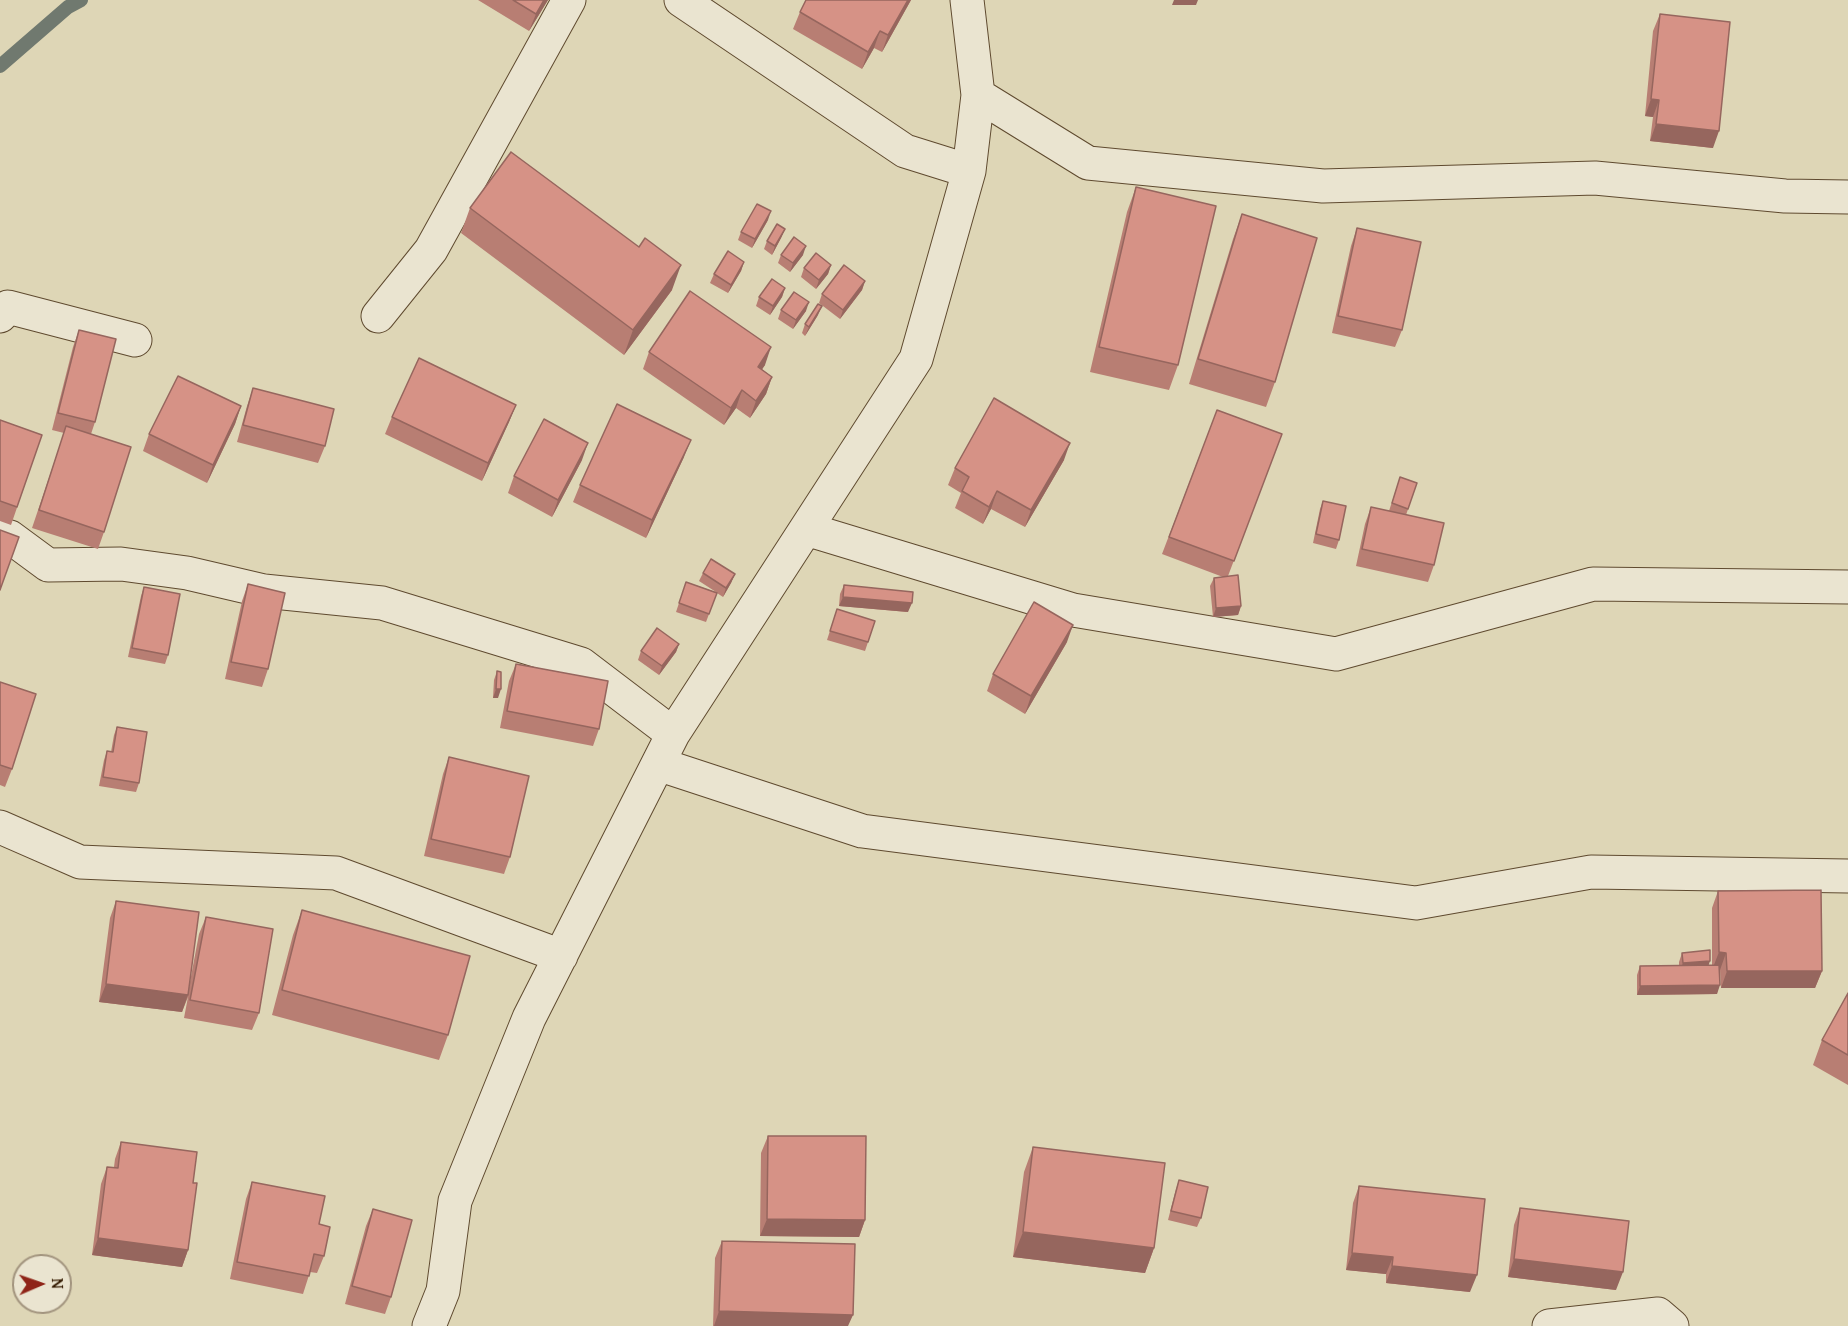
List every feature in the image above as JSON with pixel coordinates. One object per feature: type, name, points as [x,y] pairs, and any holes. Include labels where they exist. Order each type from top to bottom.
[{"type":"street","points":[[378,316],[431,250],[568,0]]},
{"type":"street","points":[[681,0],[905,151],[969,171]]},
{"type":"street","points":[[429,1326],[443,1291],[455,1201],[529,1018],[673,734],[916,359],[969,171],[978,95],[967,0]]},
{"type":"street","points":[[978,95],[1088,163],[1323,186],[1595,178],[1785,196],[1848,197]]},
{"type":"street","points":[[0,316],[8,307],[135,340]]},
{"type":"street","points":[[806,529],[1074,610],[1336,654],[1593,584],[1848,586]]},
{"type":"street","points":[[0,534],[10,537],[48,565],[121,564],[188,573],[264,591],[382,603],[581,664],[673,734]]},
{"type":"street","points":[[658,764],[862,831],[1416,903],[1591,872],[1848,876]]},
{"type":"street","points":[[3,835],[80,862],[336,873],[561,956]]},
{"type":"street","points":[[1550,1326],[1658,1314],[1672,1326]]},
{"type":"building","points":[[513,0],[544,0],[536,14]]},
{"type":"building","points":[[806,0],[908,0],[888,35],[880,31],[868,52],[800,12]]},
{"type":"building","points":[[1660,14],[1730,22],[1719,131],[1656,124],[1659,100],[1651,99]]},
{"type":"building","points":[[511,152],[639,247],[645,238],[681,265],[633,330],[470,208]]},
{"type":"building","points":[[1136,187],[1216,206],[1178,365],[1099,347]]},
{"type":"building","points":[[757,204],[771,211],[755,239],[741,232]]},
{"type":"building","points":[[1242,214],[1317,238],[1275,382],[1198,359]]},
{"type":"building","points":[[777,224],[785,229],[775,246],[767,241]]},
{"type":"building","points":[[1357,228],[1421,242],[1402,330],[1338,316]]},
{"type":"building","points":[[794,237],[806,246],[793,263],[781,255]]},
{"type":"building","points":[[728,251],[744,262],[731,285],[714,274]]},
{"type":"building","points":[[816,253],[831,265],[819,280],[804,268]]},
{"type":"building","points":[[844,265],[865,281],[843,310],[822,294]]},
{"type":"building","points":[[772,279],[785,288],[773,306],[759,297]]},
{"type":"building","points":[[690,291],[771,347],[758,367],[772,377],[756,401],[742,390],[731,408],[649,352]]},
{"type":"building","points":[[794,292],[809,302],[796,320],[781,310]]},
{"type":"building","points":[[818,304],[822,306],[809,327],[805,324]]},
{"type":"building","points":[[79,330],[116,339],[95,422],[58,413]]},
{"type":"building","points":[[419,358],[516,405],[488,463],[392,417]]},
{"type":"building","points":[[178,376],[241,406],[213,465],[149,434]]},
{"type":"building","points":[[253,388],[334,409],[325,446],[243,425]]},
{"type":"building","points":[[994,398],[1070,443],[1031,510],[997,491],[989,507],[962,491],[969,477],[955,468]]},
{"type":"building","points":[[617,404],[691,440],[652,520],[580,485]]},
{"type":"building","points":[[1217,410],[1282,434],[1234,561],[1169,537]]},
{"type":"building","points":[[544,419],[588,443],[558,500],[514,476]]},
{"type":"building","points":[[0,420],[42,435],[17,507],[0,501]]},
{"type":"building","points":[[66,426],[131,447],[104,532],[39,510]]},
{"type":"building","points":[[1400,477],[1417,483],[1408,509],[1392,503]]},
{"type":"building","points":[[1323,501],[1346,506],[1339,540],[1316,534]]},
{"type":"building","points":[[1371,507],[1444,523],[1434,565],[1362,549]]},
{"type":"building","points":[[0,530],[19,537],[0,590]]},
{"type":"building","points":[[711,559],[735,574],[726,588],[703,573]]},
{"type":"building","points":[[1238,575],[1241,606],[1216,608],[1214,578]]},
{"type":"building","points":[[686,582],[717,593],[709,614],[679,603]]},
{"type":"building","points":[[248,584],[285,593],[268,669],[231,662]]},
{"type":"building","points":[[844,585],[913,592],[912,603],[843,597]]},
{"type":"building","points":[[144,587],[180,594],[168,655],[132,648]]},
{"type":"building","points":[[1034,602],[1073,625],[1031,696],[993,674]]},
{"type":"building","points":[[837,609],[875,621],[868,642],[830,631]]},
{"type":"building","points":[[657,628],[679,644],[662,666],[641,651]]},
{"type":"building","points":[[516,664],[608,681],[599,729],[507,711]]},
{"type":"building","points":[[497,671],[501,672],[501,689],[496,689]]},
{"type":"building","points":[[0,682],[36,694],[12,769],[0,765]]},
{"type":"building","points":[[117,727],[147,732],[139,783],[103,777],[107,751],[113,752]]},
{"type":"building","points":[[449,757],[529,776],[510,857],[431,839]]},
{"type":"building","points":[[1821,890],[1822,971],[1727,971],[1726,953],[1719,952],[1718,891]]},
{"type":"building","points":[[116,901],[199,912],[188,995],[106,984]]},
{"type":"building","points":[[302,910],[470,956],[448,1035],[282,990]]},
{"type":"building","points":[[206,917],[273,929],[259,1013],[190,1000]]},
{"type":"building","points":[[1710,950],[1710,961],[1683,963],[1682,953]]},
{"type":"building","points":[[1719,965],[1720,985],[1640,986],[1640,966]]},
{"type":"building","points":[[1848,993],[1848,1055],[1822,1040]]},
{"type":"building","points":[[768,1136],[866,1136],[865,1220],[767,1219]]},
{"type":"building","points":[[121,1142],[197,1152],[193,1183],[197,1183],[188,1250],[98,1238],[107,1167],[118,1168]]},
{"type":"building","points":[[1033,1147],[1165,1163],[1154,1248],[1023,1232]]},
{"type":"building","points":[[1179,1180],[1208,1187],[1201,1218],[1171,1211]]},
{"type":"building","points":[[252,1182],[325,1196],[319,1224],[330,1227],[324,1256],[314,1254],[309,1276],[237,1262]]},
{"type":"building","points":[[1359,1186],[1485,1199],[1477,1275],[1392,1266],[1393,1257],[1352,1253]]},
{"type":"building","points":[[1520,1208],[1629,1221],[1623,1272],[1514,1259]]},
{"type":"building","points":[[373,1209],[412,1220],[391,1297],[352,1286]]},
{"type":"building","points":[[722,1241],[855,1244],[853,1315],[719,1311]]},
{"type":"waterway","points":[[0,66],[68,7],[81,0]]}]
